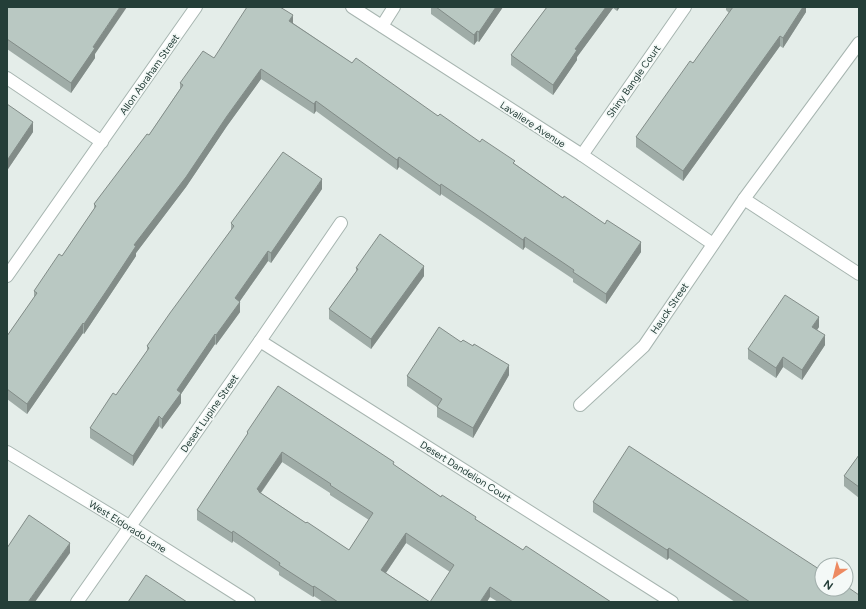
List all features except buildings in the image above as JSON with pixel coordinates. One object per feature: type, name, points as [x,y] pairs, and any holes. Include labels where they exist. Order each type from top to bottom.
[{"type":"street","name":"Allon Abraham Street","points":[[7,276],[11,260],[102,142],[196,7]]},
{"type":"street","name":"Lavaliere Avenue","points":[[352,7],[582,155],[713,244]]},
{"type":"street","points":[[382,26],[394,7]]},
{"type":"street","name":"Shiny Bangle Court","points":[[582,155],[685,7]]},
{"type":"street","name":"Hauck Street","points":[[580,405],[644,346],[744,199],[859,43]]},
{"type":"street","points":[[7,78],[102,142]]},
{"type":"street","points":[[744,199],[859,274]]},
{"type":"street","name":"Desert Lupine Street","points":[[77,602],[341,223]]},
{"type":"street","name":"Desert Dandelion Court","points":[[260,340],[672,602]]},
{"type":"street","name":"West Eldorado Lane","points":[[7,452],[129,526],[249,602]]}]
